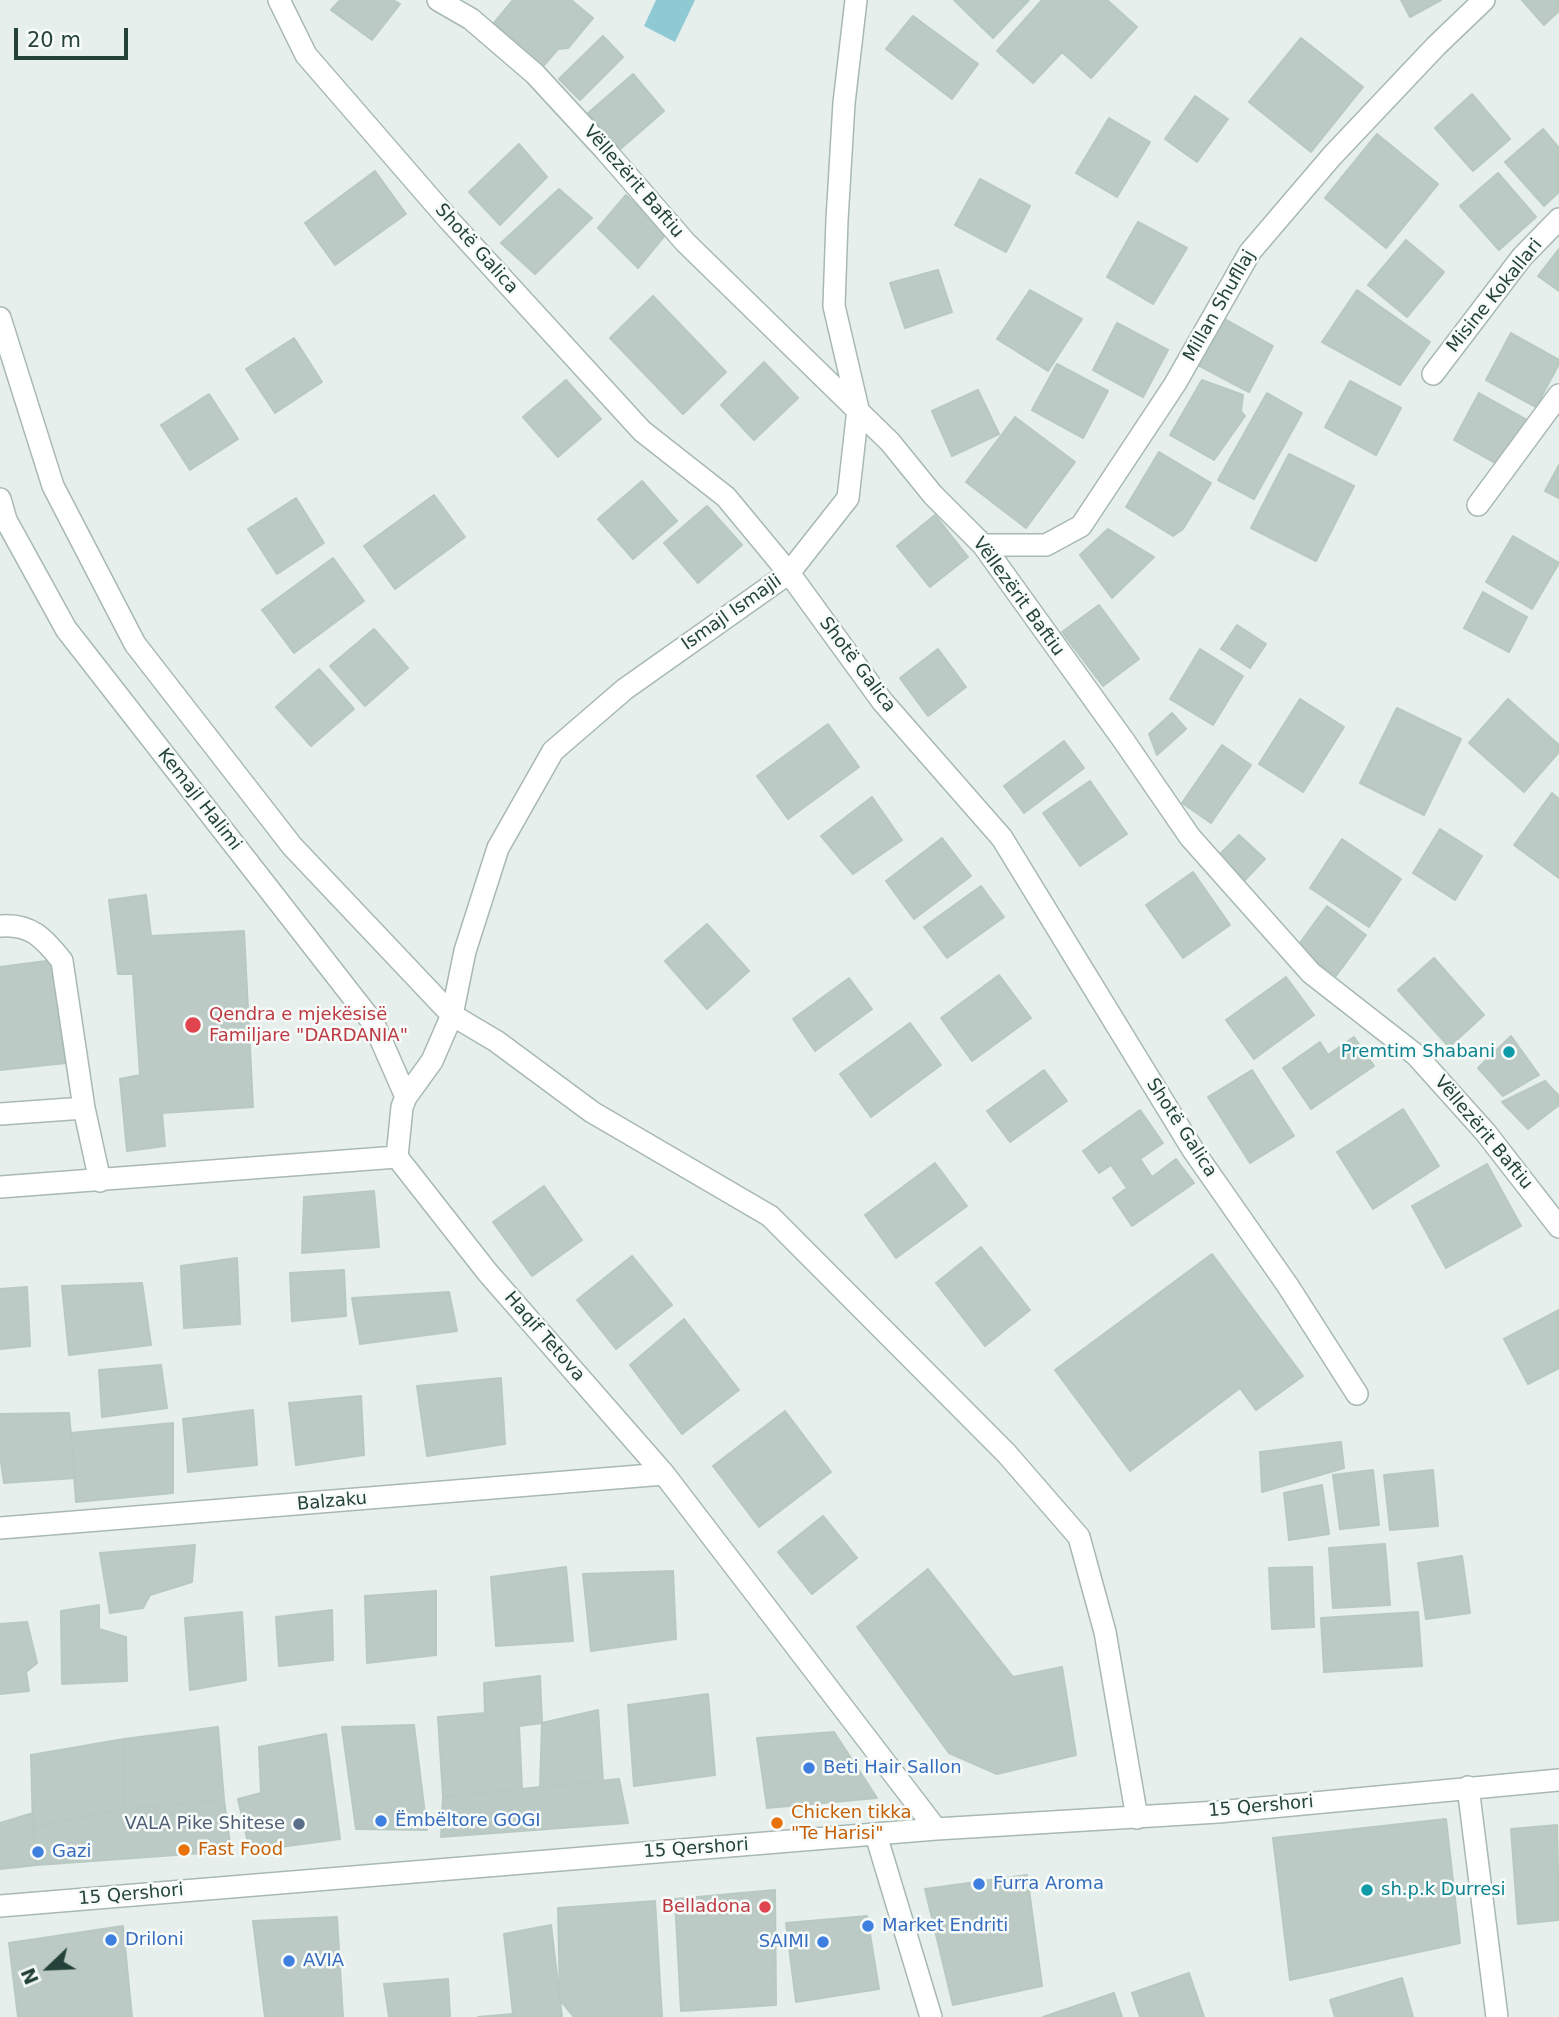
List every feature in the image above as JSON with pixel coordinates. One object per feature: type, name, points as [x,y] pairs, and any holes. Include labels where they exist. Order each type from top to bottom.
[{"type":"street","name":"Shotë Galica","points":[[279,0],[306,55],[449,220],[642,430],[726,497],[789,573],[882,701],[1002,838],[1193,1150],[1288,1286],[1357,1394]]},
{"type":"street","name":"Vëllezërit Baftiu","points":[[438,0],[471,19],[535,74],[606,150],[685,242],[890,442],[933,495],[983,545],[1190,837],[1311,973],[1416,1055],[1486,1133],[1559,1227]]},
{"type":"street","name":"Ismajl Ismajli","points":[[397,1157],[402,1107],[406,1097],[432,1061],[452,1015],[464,951],[498,848],[553,751],[625,689],[789,573],[848,498],[858,409],[834,306],[844,103],[856,0]]},
{"type":"street","name":"Millan Shufllaj","points":[[983,545],[1046,545],[1081,526],[1175,384],[1250,252],[1332,156],[1484,0]]},
{"type":"street","name":"Misine Kokallari","points":[[1433,373],[1522,257],[1559,219]]},
{"type":"street","points":[[0,318],[54,486],[135,645],[292,846],[452,1015],[496,1041],[592,1112],[770,1216],[1007,1454],[1079,1538],[1105,1632],[1136,1818]]},
{"type":"street","points":[[1478,505],[1559,395]]},
{"type":"street","name":"Kemajl Halimi","points":[[0,499],[6,520],[66,629],[374,1024],[406,1097]]},
{"type":"street","points":[[0,926],[15,925],[36,933],[51,946],[62,961],[84,1108],[100,1181]]},
{"type":"street","points":[[0,1114],[84,1108]]},
{"type":"street","points":[[0,1187],[397,1157]]},
{"type":"street","name":"Haqif Tetova","points":[[397,1157],[488,1273],[664,1474],[936,1829]]},
{"type":"street","name":"Balzaku","points":[[0,1528],[664,1474]]},
{"type":"street","name":"15 Qershori","points":[[0,1906],[936,1829],[1218,1812],[1559,1780]]},
{"type":"street","points":[[1468,1787],[1497,2017]]},
{"type":"street","points":[[876,1835],[930,2017]]},
{"type":"water","points":[[656,0],[695,0],[675,42],[644,26]]},
{"type":"building","points":[[340,0],[393,0],[400,4],[372,40],[331,10]]},
{"type":"building","points":[[513,0],[571,0],[593,18],[568,48],[558,49],[539,71],[489,29]]},
{"type":"building","points":[[954,0],[1029,0],[993,38]]},
{"type":"building","points":[[1042,0],[1107,0],[1137,27],[1091,78],[1062,52],[1033,83],[997,51]]},
{"type":"building","points":[[1401,0],[1441,0],[1410,17]]},
{"type":"building","points":[[1522,0],[1559,0],[1559,11],[1544,25]]},
{"type":"building","points":[[913,16],[978,64],[952,99],[886,49]]},
{"type":"building","points":[[603,36],[623,57],[580,100],[559,79]]},
{"type":"building","points":[[1301,38],[1363,87],[1311,152],[1249,102]]},
{"type":"building","points":[[633,74],[664,111],[618,151],[587,114]]},
{"type":"building","points":[[1472,94],[1510,139],[1473,171],[1435,128]]},
{"type":"building","points":[[1195,96],[1228,119],[1197,162],[1165,139]]},
{"type":"building","points":[[1109,118],[1150,142],[1117,197],[1076,173]]},
{"type":"building","points":[[1543,129],[1559,148],[1559,192],[1544,206],[1505,162]]},
{"type":"building","points":[[1377,134],[1438,184],[1386,248],[1325,198]]},
{"type":"building","points":[[519,144],[547,177],[500,225],[469,192]]},
{"type":"building","points":[[375,171],[406,214],[335,265],[305,223]]},
{"type":"building","points":[[1498,173],[1536,217],[1499,250],[1460,206]]},
{"type":"building","points":[[980,179],[1030,206],[1006,252],[955,225]]},
{"type":"building","points":[[559,189],[592,218],[535,274],[501,243]]},
{"type":"building","points":[[626,195],[666,234],[638,268],[598,228]]},
{"type":"building","points":[[1138,222],[1187,248],[1153,304],[1107,277]]},
{"type":"building","points":[[1406,240],[1444,272],[1407,317],[1368,285]]},
{"type":"building","points":[[1559,249],[1559,291],[1538,276]]},
{"type":"building","points":[[938,270],[952,312],[905,328],[890,283]]},
{"type":"building","points":[[1030,290],[1082,319],[1048,371],[997,339]]},
{"type":"building","points":[[1357,290],[1430,342],[1400,385],[1322,342]]},
{"type":"building","points":[[653,296],[726,372],[683,414],[610,338]]},
{"type":"building","points":[[1223,318],[1273,346],[1249,392],[1198,365]]},
{"type":"building","points":[[1117,323],[1168,350],[1143,397],[1093,370]]},
{"type":"building","points":[[1511,333],[1559,360],[1536,407],[1486,380]]},
{"type":"building","points":[[294,338],[322,382],[275,413],[246,369]]},
{"type":"building","points":[[764,362],[798,398],[754,440],[721,405]]},
{"type":"building","points":[[1057,364],[1108,391],[1083,438],[1032,410]]},
{"type":"building","points":[[566,380],[601,419],[558,457],[523,417]]},
{"type":"building","points":[[1202,380],[1243,395],[1241,411],[1245,416],[1214,460],[1170,435]]},
{"type":"building","points":[[1350,381],[1401,408],[1376,455],[1325,427]]},
{"type":"building","points":[[978,390],[999,434],[952,456],[932,411]]},
{"type":"building","points":[[1267,393],[1302,413],[1254,499],[1218,480]]},
{"type":"building","points":[[1479,393],[1529,421],[1504,468],[1454,440]]},
{"type":"building","points":[[209,394],[238,439],[190,470],[161,425]]},
{"type":"building","points":[[1015,417],[1075,462],[1026,528],[966,482]]},
{"type":"building","points":[[1159,452],[1211,483],[1183,529],[1173,536],[1126,507]]},
{"type":"building","points":[[1289,454],[1354,486],[1316,561],[1251,528]]},
{"type":"building","points":[[1559,465],[1559,498],[1545,491]]},
{"type":"building","points":[[642,481],[677,521],[633,559],[598,519]]},
{"type":"building","points":[[434,495],[465,537],[395,589],[364,546]]},
{"type":"building","points":[[296,498],[324,543],[277,574],[248,529]]},
{"type":"building","points":[[707,506],[742,545],[698,583],[664,543]]},
{"type":"building","points":[[935,515],[968,557],[930,587],[897,546]]},
{"type":"building","points":[[1108,529],[1154,557],[1112,598],[1080,555]]},
{"type":"building","points":[[1513,536],[1559,563],[1532,609],[1486,582]]},
{"type":"building","points":[[333,558],[364,601],[294,653],[262,610]]},
{"type":"building","points":[[1483,592],[1527,617],[1509,652],[1464,628]]},
{"type":"building","points":[[1099,605],[1139,659],[1103,686],[1062,632]]},
{"type":"building","points":[[1237,625],[1266,644],[1250,668],[1221,649]]},
{"type":"building","points":[[374,629],[408,668],[365,706],[330,666]]},
{"type":"building","points":[[938,649],[966,687],[928,716],[900,678]]},
{"type":"building","points":[[1200,649],[1243,676],[1213,725],[1170,699]]},
{"type":"building","points":[[319,669],[354,709],[311,746],[276,707]]},
{"type":"building","points":[[1300,699],[1344,727],[1303,792],[1259,764]]},
{"type":"building","points":[[1508,699],[1559,745],[1559,752],[1524,792],[1469,743]]},
{"type":"building","points":[[1397,708],[1461,739],[1424,815],[1360,783]]},
{"type":"building","points":[[1172,713],[1186,729],[1157,755],[1149,734]]},
{"type":"building","points":[[828,724],[859,767],[788,819],[757,776]]},
{"type":"building","points":[[1064,741],[1084,768],[1024,813],[1004,786]]},
{"type":"building","points":[[1222,745],[1251,765],[1211,823],[1182,803]]},
{"type":"building","points":[[1090,781],[1127,834],[1080,866],[1043,813]]},
{"type":"building","points":[[1552,793],[1559,799],[1559,878],[1514,845]]},
{"type":"building","points":[[872,797],[902,840],[853,874],[821,836]]},
{"type":"building","points":[[1440,829],[1482,856],[1455,900],[1413,873]]},
{"type":"building","points":[[1239,835],[1265,859],[1245,880],[1219,855]]},
{"type":"building","points":[[942,838],[971,876],[914,919],[886,881]]},
{"type":"building","points":[[1342,839],[1401,879],[1369,927],[1310,888]]},
{"type":"building","points":[[1193,872],[1230,925],[1183,958],[1146,905]]},
{"type":"building","points":[[981,886],[1004,917],[947,958],[924,927]]},
{"type":"building","name":"Qendra e mjekësisë Familjare \"DARDANIA\"","points":[[146,895],[151,936],[244,931],[253,1107],[162,1113],[165,1146],[127,1151],[120,1079],[140,1075],[133,974],[118,974],[109,900]]},
{"type":"building","points":[[1327,906],[1366,935],[1336,976],[1297,947]]},
{"type":"building","points":[[707,924],[749,971],[707,1009],[665,961]]},
{"type":"building","points":[[1434,958],[1484,1015],[1449,1047],[1398,990]]},
{"type":"building","points":[[54,960],[66,1063],[0,1070],[0,967]]},
{"type":"building","points":[[999,975],[1031,1018],[972,1061],[941,1018]]},
{"type":"building","points":[[1286,977],[1314,1015],[1254,1059],[1226,1020]]},
{"type":"building","points":[[849,978],[872,1009],[815,1051],[793,1019]]},
{"type":"building","points":[[910,1023],[941,1065],[871,1117],[840,1074]]},
{"type":"building","name":"Premtim Shabani","points":[[1511,1036],[1539,1075],[1503,1096],[1478,1068]]},
{"type":"building","points":[[1354,1037],[1374,1066],[1311,1109],[1283,1068],[1320,1042],[1328,1055]]},
{"type":"building","points":[[1044,1070],[1067,1101],[1010,1142],[987,1111]]},
{"type":"building","points":[[1252,1070],[1294,1136],[1250,1163],[1208,1097]]},
{"type":"building","points":[[1545,1081],[1559,1096],[1559,1105],[1528,1129],[1502,1102]]},
{"type":"building","points":[[1403,1109],[1439,1166],[1373,1209],[1337,1152]]},
{"type":"building","points":[[1140,1110],[1163,1143],[1140,1159],[1152,1177],[1176,1159],[1194,1183],[1132,1226],[1113,1198],[1127,1188],[1111,1165],[1099,1173],[1083,1151]]},
{"type":"building","points":[[935,1163],[967,1206],[896,1258],[865,1215]]},
{"type":"building","points":[[1487,1164],[1521,1226],[1446,1268],[1412,1206]]},
{"type":"building","points":[[544,1186],[582,1240],[532,1276],[493,1222]]},
{"type":"building","points":[[374,1191],[379,1247],[302,1253],[304,1197]]},
{"type":"building","points":[[981,1247],[1030,1310],[985,1346],[936,1283]]},
{"type":"building","points":[[1212,1254],[1303,1376],[1256,1410],[1240,1388],[1130,1471],[1055,1370]]},
{"type":"building","points":[[632,1256],[672,1305],[616,1349],[577,1300]]},
{"type":"building","points":[[237,1258],[240,1324],[184,1328],[181,1266]]},
{"type":"building","points":[[344,1270],[346,1316],[292,1321],[290,1273]]},
{"type":"building","points":[[142,1283],[151,1345],[69,1355],[62,1286]]},
{"type":"building","points":[[27,1287],[30,1346],[0,1349],[0,1289]]},
{"type":"building","points":[[449,1292],[457,1331],[360,1344],[352,1298]]},
{"type":"building","points":[[1559,1310],[1559,1368],[1528,1384],[1504,1339]]},
{"type":"building","points":[[684,1319],[739,1390],[682,1434],[630,1365]]},
{"type":"building","points":[[161,1365],[167,1408],[102,1417],[99,1370]]},
{"type":"building","points":[[501,1378],[505,1444],[427,1456],[417,1386]]},
{"type":"building","points":[[361,1396],[364,1455],[296,1465],[289,1403]]},
{"type":"building","points":[[253,1410],[257,1465],[188,1472],[183,1419]]},
{"type":"building","points":[[785,1411],[831,1472],[759,1527],[713,1466]]},
{"type":"building","points":[[69,1413],[75,1478],[4,1483],[0,1455],[0,1414]]},
{"type":"building","points":[[173,1423],[173,1493],[76,1502],[71,1433]]},
{"type":"building","points":[[1341,1442],[1344,1468],[1262,1492],[1260,1452]]},
{"type":"building","points":[[1373,1470],[1379,1525],[1340,1529],[1333,1475]]},
{"type":"building","points":[[1433,1470],[1438,1526],[1390,1530],[1384,1475]]},
{"type":"building","points":[[1322,1485],[1329,1534],[1289,1540],[1284,1493]]},
{"type":"building","points":[[823,1516],[857,1558],[812,1594],[778,1552]]},
{"type":"building","points":[[1385,1544],[1390,1605],[1333,1608],[1329,1548]]},
{"type":"building","points":[[195,1545],[192,1582],[150,1595],[143,1608],[110,1613],[100,1553]]},
{"type":"building","points":[[1462,1556],[1470,1613],[1426,1619],[1418,1563]]},
{"type":"building","points":[[566,1567],[573,1641],[496,1646],[491,1577]]},
{"type":"building","points":[[1312,1567],[1314,1627],[1272,1629],[1269,1568]]},
{"type":"building","points":[[928,1569],[1013,1677],[1062,1667],[1076,1755],[997,1774],[949,1753],[857,1627]]},
{"type":"building","points":[[673,1571],[676,1639],[591,1651],[583,1574]]},
{"type":"building","points":[[436,1591],[436,1655],[367,1663],[365,1596]]},
{"type":"building","points":[[99,1605],[99,1629],[126,1637],[127,1681],[62,1684],[61,1611]]},
{"type":"building","points":[[332,1610],[333,1660],[279,1666],[276,1617]]},
{"type":"building","points":[[242,1612],[246,1680],[190,1690],[185,1618]]},
{"type":"building","points":[[1418,1612],[1422,1666],[1324,1672],[1321,1618]]},
{"type":"building","points":[[27,1622],[37,1663],[26,1672],[29,1691],[0,1694],[0,1624]]},
{"type":"building","points":[[540,1676],[542,1723],[519,1726],[522,1789],[443,1797],[438,1717],[485,1713],[484,1683]]},
{"type":"building","points":[[708,1694],[715,1775],[634,1786],[628,1705]]},
{"type":"building","points":[[598,1710],[603,1781],[540,1787],[542,1723]]},
{"type":"building","points":[[414,1725],[427,1830],[356,1829],[342,1727]]},
{"type":"building","points":[[218,1727],[224,1800],[124,1809],[124,1739]]},
{"type":"building","name":"Beti Hair Sallon","points":[[834,1732],[877,1798],[767,1808],[757,1738]]},
{"type":"building","points":[[326,1734],[340,1839],[250,1851],[238,1799],[261,1793],[259,1747]]},
{"type":"building","points":[[124,1739],[124,1809],[33,1827],[31,1755]]},
{"type":"building","points":[[619,1779],[628,1823],[441,1837],[443,1797]]},
{"type":"building","points":[[224,1800],[231,1851],[37,1865],[33,1827],[124,1809]]},
{"type":"building","points":[[33,1813],[37,1865],[0,1869],[0,1823]]},
{"type":"building","name":"sh.p.k Durresi","points":[[1446,1819],[1460,1943],[1290,1980],[1273,1838]]},
{"type":"building","points":[[1557,1825],[1559,1920],[1518,1924],[1511,1829]]},
{"type":"building","points":[[1027,1875],[1042,1986],[953,2005],[925,1889]]},
{"type":"building","points":[[775,1890],[776,2005],[681,2011],[675,1899]]},
{"type":"building","points":[[655,1901],[662,2017],[574,2017],[560,2000],[558,1908]]},
{"type":"building","points":[[867,1916],[879,1989],[796,2002],[786,1923]]},
{"type":"building","points":[[337,1917],[343,2017],[265,2017],[253,1921]]},
{"type":"building","points":[[551,1925],[562,2017],[478,2017],[513,2014],[504,1934]]},
{"type":"building","points":[[123,1926],[132,2017],[18,2017],[9,1943]]},
{"type":"building","points":[[1189,1973],[1204,2017],[1140,2017],[1132,1993]]},
{"type":"building","points":[[1402,1978],[1413,2017],[1335,2017],[1330,2000]]},
{"type":"building","points":[[448,1979],[450,2017],[389,2017],[384,1984]]},
{"type":"building","points":[[1114,1993],[1122,2017],[1043,2017]]},
{"type":"place","name":"Qendra e mjekësisë Familjare \"DARDANIA\"","points":[[193,1025]]},
{"type":"place","name":"Premtim Shabani","points":[[1509,1052]]},
{"type":"place","name":"Beti Hair Sallon","points":[[809,1768]]},
{"type":"place","name":"Ëmbëltore GOGI","points":[[381,1821]]},
{"type":"place","name":"Chicken tikka \"Te Harisi\"","points":[[777,1823]]},
{"type":"place","name":"VALA Pike Shitese","points":[[299,1824]]},
{"type":"place","name":"Fast Food","points":[[184,1850]]},
{"type":"place","name":"Gazi","points":[[38,1852]]},
{"type":"place","name":"Furra Aroma","points":[[979,1884]]},
{"type":"place","name":"sh.p.k Durresi","points":[[1367,1890]]},
{"type":"place","name":"Belladona","points":[[765,1907]]},
{"type":"place","name":"Market Endriti","points":[[868,1926]]},
{"type":"place","name":"Driloni","points":[[111,1940]]},
{"type":"place","name":"SAIMI","points":[[823,1942]]},
{"type":"place","name":"AVIA","points":[[289,1961]]}]
